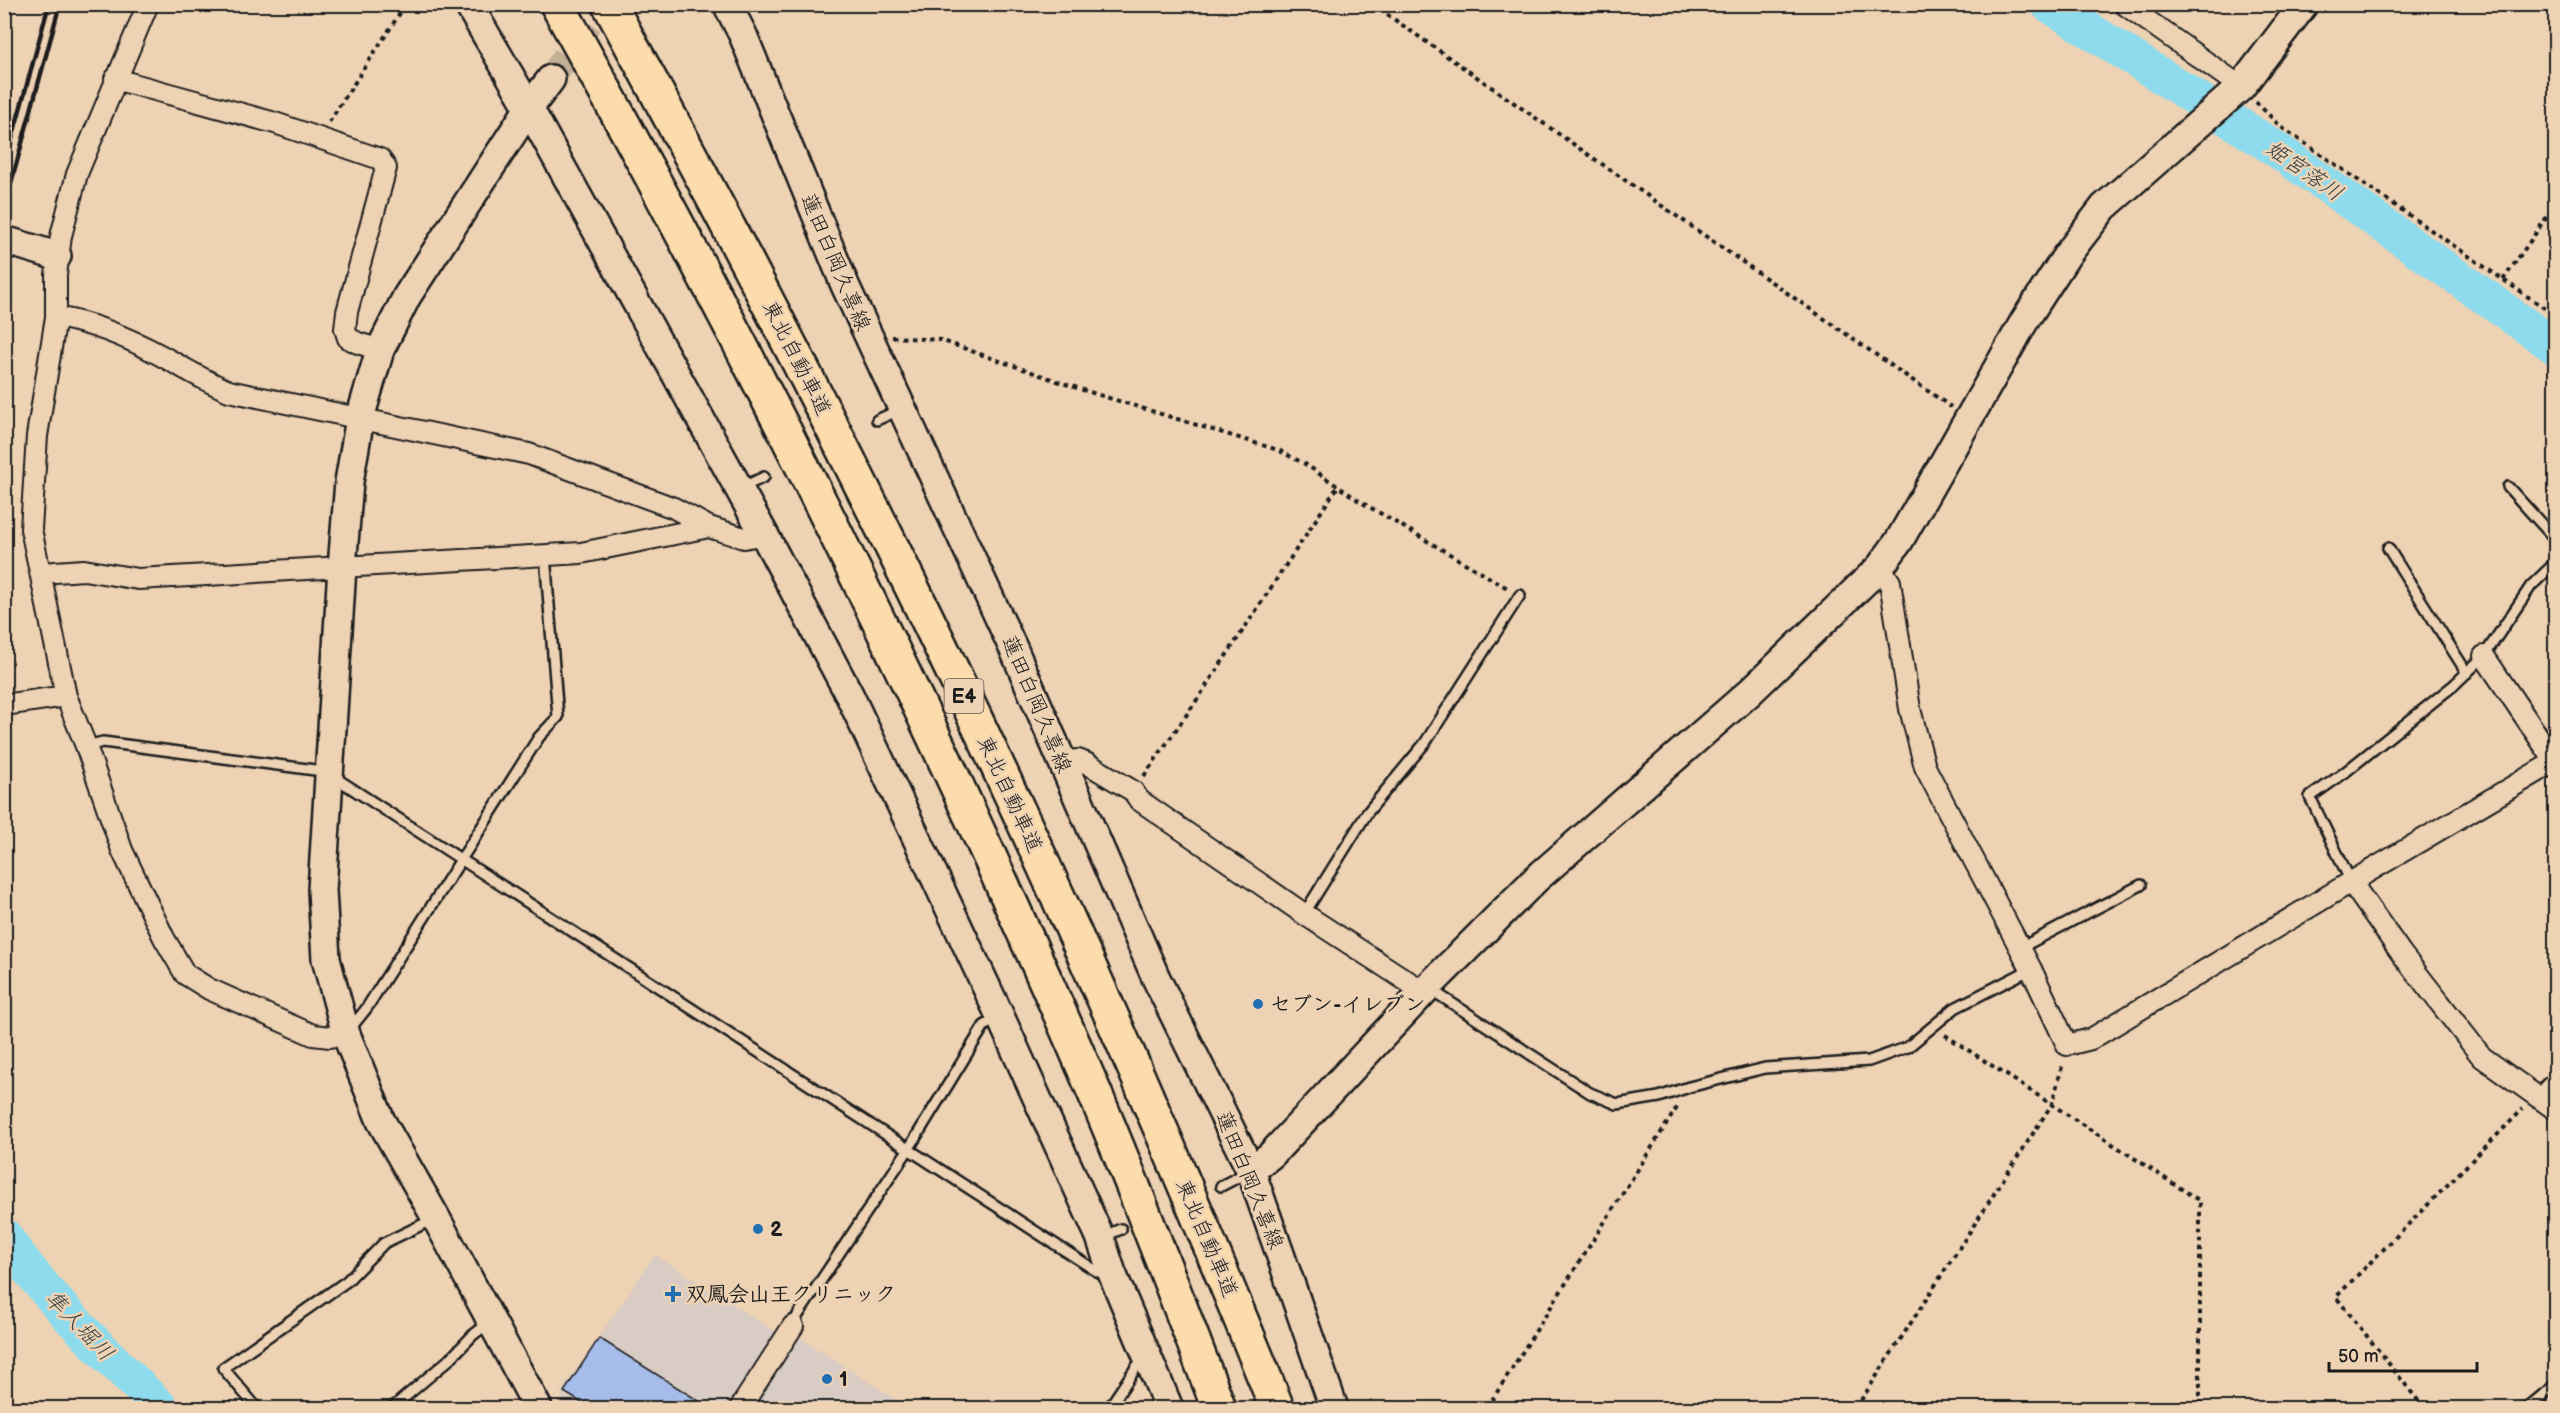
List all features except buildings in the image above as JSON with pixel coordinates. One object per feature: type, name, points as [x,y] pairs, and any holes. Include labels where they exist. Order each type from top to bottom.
[{"type":"highway","name":"E4","points":[[557,4],[730,326],[910,687],[993,864],[1094,1091],[1219,1408]]},
{"type":"highway","name":"東北自動車道","points":[[609,4],[797,358],[995,760],[1136,1072],[1207,1236],[1277,1408]]},
{"type":"street","points":[[148,4],[77,174],[57,256],[56,317],[37,436],[31,529],[66,696],[123,850],[164,938],[185,974],[209,989],[314,1035],[330,1037],[346,1034]]},
{"type":"street","points":[[468,4],[529,108],[764,534],[849,694],[1000,1016],[1110,1233],[1112,1273],[1169,1408]]},
{"type":"street","name":"蓮田白岡久喜線","points":[[727,4],[743,35],[801,181],[871,342],[970,551],[1156,978],[1251,1171],[1334,1408]]},
{"type":"street","points":[[2124,4],[2241,87]]},
{"type":"street","points":[[1251,1171],[1272,1154],[1426,990],[1536,879],[1750,692],[1880,567],[1899,541],[2025,320],[2067,255],[2104,207],[2241,87],[2304,4]]},
{"type":"street","points":[[116,79],[275,123],[380,159],[386,168],[347,312],[345,329],[348,338],[380,350]]},
{"type":"street","points":[[538,1408],[381,1120],[346,1034],[326,959],[322,890],[331,775],[342,567],[349,482],[360,418],[380,350],[407,296],[529,108],[551,79]]},
{"type":"street","points":[[4,240],[57,256]]},
{"type":"street","points":[[56,317],[94,326],[130,340],[209,383],[229,391],[529,454],[674,508],[709,527],[744,538],[764,534]]},
{"type":"street","points":[[41,573],[84,570],[138,579],[581,554],[709,527]]},
{"type":"street","points":[[1880,567],[1890,582],[1910,709],[1925,767],[2031,969],[2067,1045],[2091,1039],[2351,882],[2555,763],[2484,656]]},
{"type":"street","points":[[4,705],[66,696]]},
{"type":"street","points":[[1062,762],[1078,760],[1133,791],[1139,800],[1304,914],[1426,990]]},
{"type":"street","points":[[2351,882],[2401,953],[2482,1057],[2556,1110]]},
{"type":"street","points":[[740,1408],[793,1326]]},
{"type":"lane","points":[[877,420],[903,408]]},
{"type":"lane","points":[[739,489],[764,477]]},
{"type":"lane","points":[[2508,487],[2556,540]]},
{"type":"lane","points":[[2388,548],[2467,673]]},
{"type":"lane","points":[[346,1034],[366,1009],[539,737],[558,717],[545,555]]},
{"type":"lane","points":[[2351,882],[2310,797],[2344,773],[2467,673],[2484,656],[2530,586],[2556,562]]},
{"type":"lane","points":[[1304,914],[1367,813],[1425,743],[1520,595]]},
{"type":"lane","points":[[86,746],[103,742],[142,746],[315,770],[331,775],[1098,1272],[1112,1273]]},
{"type":"lane","points":[[2020,948],[2141,885]]},
{"type":"lane","points":[[1426,990],[1590,1093],[1617,1104],[1659,1097],[1765,1068],[1869,1061],[1908,1047],[1934,1028],[1955,1008],[2031,969]]},
{"type":"lane","points":[[793,1326],[798,1315],[908,1150],[984,1026],[1000,1016]]},
{"type":"lane","points":[[2536,1096],[2556,1075]]},
{"type":"lane","points":[[1221,1186],[1251,1171]]},
{"type":"lane","points":[[257,1408],[223,1368],[347,1281],[384,1243],[436,1218]]},
{"type":"lane","points":[[392,1408],[451,1358],[473,1335],[492,1321]]},
{"type":"lane","points":[[1109,1408],[1137,1366],[1150,1361]]},
{"type":"lane","points":[[2527,1408],[2556,1384]]},
{"type":"path","points":[[319,138],[406,4]]},
{"type":"path","points":[[1372,4],[1950,407],[1970,418]]},
{"type":"path","points":[[2241,87],[2281,127],[2556,316]]},
{"type":"path","points":[[2503,280],[2556,204]]},
{"type":"path","points":[[871,342],[894,337],[940,340],[1083,390],[1278,450],[1305,464],[1361,502],[1520,595]]},
{"type":"path","points":[[1133,791],[1201,694],[1338,486]]},
{"type":"path","points":[[1934,1028],[2200,1201],[2200,1408]]},
{"type":"path","points":[[1856,1408],[2052,1104],[2067,1045]]},
{"type":"path","points":[[1487,1408],[1689,1087]]},
{"type":"path","points":[[2424,1408],[2336,1297],[2536,1096]]},
{"type":"shaded area","name":"双鳳会山王クリニック","points":[[655,1255],[777,1333],[731,1408],[569,1408],[560,1394]]},
{"type":"shaded area","name":"双鳳会山王クリニック","points":[[795,1335],[909,1408],[748,1408]]},
{"type":"waterway","name":"姫宮落川","points":[[2048,4],[2270,145],[2556,347]]},
{"type":"waterway","name":"隼人堀川","points":[[4,1236],[21,1260],[59,1304],[161,1408]]},
{"type":"tunnel","points":[[551,79],[601,4]]},
{"type":"railway","points":[[4,168],[49,4]]},
{"type":"railway","points":[[4,209],[60,4]]},
{"type":"place","name":"セブン-イレブン","points":[[1258,1004]]},
{"type":"place","name":"2","points":[[758,1229]]},
{"type":"place","name":"双鳳会山王クリニック","points":[[673,1294]]},
{"type":"place","name":"1","points":[[827,1379]]}]
